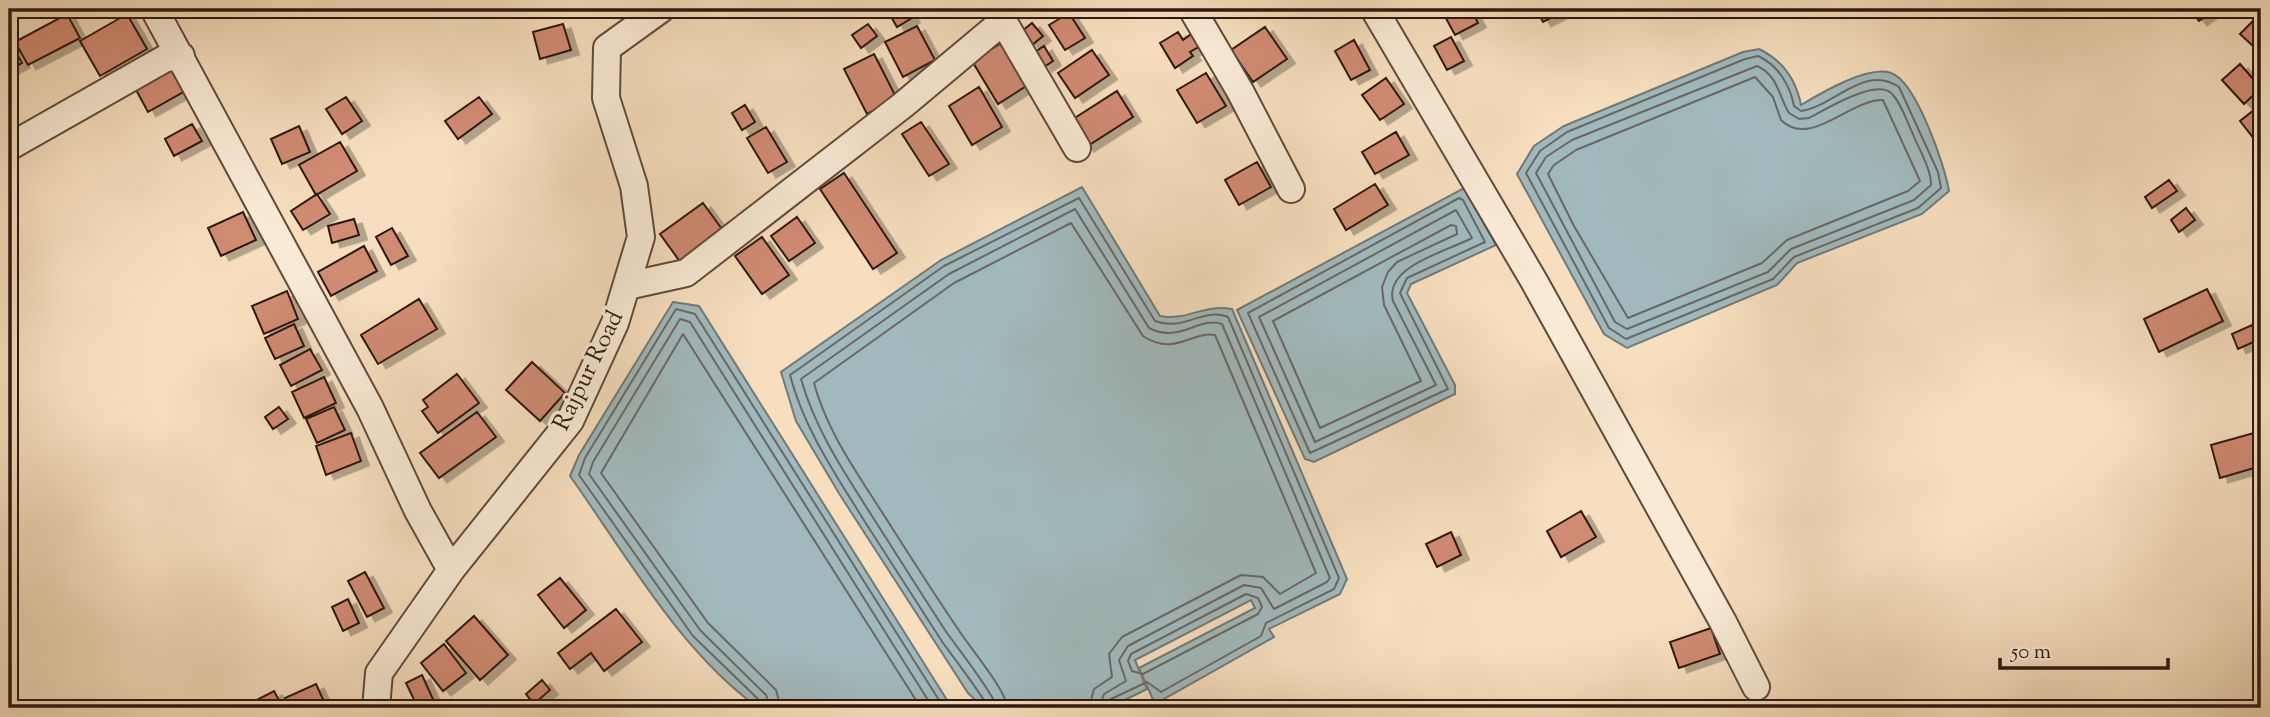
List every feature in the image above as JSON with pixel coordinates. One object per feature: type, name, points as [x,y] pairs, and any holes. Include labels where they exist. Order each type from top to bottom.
[{"type":"street","points":[[154,9],[370,408],[418,511],[451,570]]},
{"type":"street","name":"Rajpur Road","points":[[376,708],[379,673],[451,570],[570,421],[615,323],[641,237],[634,186],[606,98],[607,48],[661,9]]},
{"type":"street","points":[[1192,9],[1240,91],[1291,189]]},
{"type":"street","points":[[1374,9],[1534,281],[1723,622],[1756,687]]},
{"type":"street","points":[[626,286],[687,272],[902,105],[995,28],[1006,26],[1077,149]]},
{"type":"street","points":[[9,147],[166,58],[181,56]]},
{"type":"water","points":[[1759,49],[1775,59],[1787,72],[1796,87],[1801,105],[1858,76],[1881,72],[1891,73],[1901,79],[1928,126],[1949,191],[1922,214],[1797,263],[1777,285],[1627,348],[1604,334],[1517,174],[1534,146],[1564,126],[1743,52]]},
{"type":"water","points":[[1082,187],[1160,316],[1232,309],[1347,579],[1340,594],[1269,629],[1274,637],[1155,704],[1139,668],[1255,608],[1251,600],[1135,660],[1147,689],[1109,708],[984,708],[968,693],[840,495],[796,421],[781,372],[941,260]]},
{"type":"water","points":[[1464,188],[1496,245],[1411,284],[1407,293],[1455,385],[1455,394],[1314,462],[1305,459],[1237,310]]},
{"type":"water","points":[[673,302],[699,306],[952,708],[759,708],[704,659],[679,631],[633,569],[570,476],[579,455]]},
{"type":"building","points":[[906,9],[912,18],[897,27],[890,15]]},
{"type":"building","points":[[1441,9],[1471,9],[1478,23],[1455,35]]},
{"type":"building","points":[[1536,9],[1569,9],[1543,22]]},
{"type":"building","points":[[2197,9],[2216,9],[2199,21],[2192,12]]},
{"type":"building","points":[[1069,13],[1085,38],[1065,50],[1049,25]]},
{"type":"building","points":[[67,14],[80,38],[28,65],[15,42]]},
{"type":"building","points":[[127,14],[147,49],[100,76],[80,41]]},
{"type":"building","points":[[2256,18],[2261,23],[2261,37],[2253,46],[2240,34]]},
{"type":"building","points":[[1032,23],[1043,36],[1032,45],[1021,32]]},
{"type":"building","points":[[563,24],[571,50],[540,59],[533,32]]},
{"type":"building","points":[[868,24],[877,36],[861,48],[852,35]]},
{"type":"building","points":[[917,26],[935,60],[903,77],[885,42]]},
{"type":"building","points":[[1265,27],[1287,59],[1253,82],[1231,50]]},
{"type":"building","points":[[1178,32],[1183,40],[1194,32],[1202,45],[1190,52],[1193,56],[1175,68],[1160,43]]},
{"type":"building","points":[[1451,37],[1464,61],[1447,70],[1434,46]]},
{"type":"building","points":[[1354,40],[1370,70],[1351,80],[1335,51]]},
{"type":"building","points":[[9,42],[22,63],[9,70]]},
{"type":"building","points":[[1003,42],[1028,85],[998,104],[972,61]]},
{"type":"building","points":[[1044,46],[1053,61],[1044,67],[1035,52]]},
{"type":"building","points":[[1092,50],[1109,75],[1075,98],[1058,73]]},
{"type":"building","points":[[874,54],[897,99],[867,114],[844,69]]},
{"type":"building","points":[[2240,64],[2261,88],[2244,104],[2222,80]]},
{"type":"building","points":[[172,68],[185,91],[148,112],[135,88]]},
{"type":"building","points":[[1206,73],[1226,106],[1197,123],[1177,90]]},
{"type":"building","points":[[1386,78],[1404,104],[1380,120],[1362,95]]},
{"type":"building","points":[[979,87],[1002,127],[972,145],[949,106]]},
{"type":"building","points":[[1117,91],[1133,117],[1086,147],[1070,121]]},
{"type":"building","points":[[346,97],[362,121],[342,134],[326,109]]},
{"type":"building","points":[[479,97],[492,114],[458,139],[445,121]]},
{"type":"building","points":[[745,105],[755,122],[742,130],[732,113]]},
{"type":"building","points":[[2254,110],[2261,120],[2261,135],[2255,140],[2240,121]]},
{"type":"building","points":[[921,122],[949,164],[929,176],[902,134]]},
{"type":"building","points":[[192,124],[202,141],[174,156],[165,139]]},
{"type":"building","points":[[299,126],[310,152],[282,164],[271,139]]},
{"type":"building","points":[[766,127],[787,162],[768,173],[747,138]]},
{"type":"building","points":[[1396,132],[1409,155],[1375,174],[1362,152]]},
{"type":"building","points":[[340,142],[357,171],[316,195],[299,165]]},
{"type":"building","points":[[1257,162],[1271,187],[1239,205],[1225,180]]},
{"type":"building","points":[[844,173],[897,253],[873,269],[820,189]]},
{"type":"building","points":[[2169,180],[2177,191],[2152,208],[2145,197]]},
{"type":"building","points":[[1375,184],[1388,205],[1346,230],[1334,209]]},
{"type":"building","points":[[317,194],[330,214],[303,230],[291,211]]},
{"type":"building","points":[[703,203],[724,232],[681,263],[660,234]]},
{"type":"building","points":[[2186,208],[2195,220],[2179,232],[2171,220]]},
{"type":"building","points":[[243,212],[256,240],[221,256],[208,228]]},
{"type":"building","points":[[797,217],[815,243],[789,261],[771,236]]},
{"type":"building","points":[[354,219],[359,235],[332,243],[328,226]]},
{"type":"building","points":[[392,228],[408,256],[391,265],[376,237]]},
{"type":"building","points":[[762,237],[789,275],[762,294],[735,256]]},
{"type":"building","points":[[364,246],[377,271],[331,296],[318,272]]},
{"type":"building","points":[[2207,289],[2223,321],[2159,352],[2144,319]]},
{"type":"building","points":[[287,291],[298,319],[264,334],[252,306]]},
{"type":"building","points":[[419,299],[437,329],[378,364],[361,335]]},
{"type":"building","points":[[294,324],[304,346],[275,359],[265,338]]},
{"type":"building","points":[[2252,325],[2258,340],[2238,349],[2232,334]]},
{"type":"building","points":[[310,349],[322,370],[291,386],[280,365]]},
{"type":"building","points":[[532,362],[565,393],[540,421],[506,390]]},
{"type":"building","points":[[457,374],[479,403],[438,433],[422,411],[428,407],[423,400]]},
{"type":"building","points":[[324,377],[336,403],[304,418],[292,392]]},
{"type":"building","points":[[279,407],[288,419],[273,429],[265,417]]},
{"type":"building","points":[[334,407],[345,430],[317,443],[306,419]]},
{"type":"building","points":[[477,412],[496,437],[439,478],[420,453]]},
{"type":"building","points":[[2261,431],[2261,466],[2220,478],[2211,445]]},
{"type":"building","points":[[351,433],[361,461],[326,475],[316,446]]},
{"type":"building","points":[[1581,511],[1596,537],[1561,557],[1547,531]]},
{"type":"building","points":[[1451,532],[1461,555],[1437,567],[1426,544]]},
{"type":"building","points":[[365,572],[384,608],[367,617],[348,581]]},
{"type":"building","points":[[560,578],[586,610],[564,628],[538,595]]},
{"type":"building","points":[[348,599],[359,623],[343,631],[332,607]]},
{"type":"building","points":[[616,609],[642,642],[604,671],[591,653],[570,669],[558,653]]},
{"type":"building","points":[[474,616],[508,655],[480,680],[446,641]]},
{"type":"building","points":[[1711,628],[1720,654],[1679,668],[1670,642]]},
{"type":"building","points":[[444,644],[466,673],[443,691],[421,663]]},
{"type":"building","points":[[422,675],[437,708],[418,708],[406,683]]},
{"type":"building","points":[[542,680],[550,690],[534,704],[526,694]]},
{"type":"building","points":[[316,684],[327,708],[289,708],[285,698]]},
{"type":"building","points":[[274,691],[283,708],[254,708],[251,703]]}]
